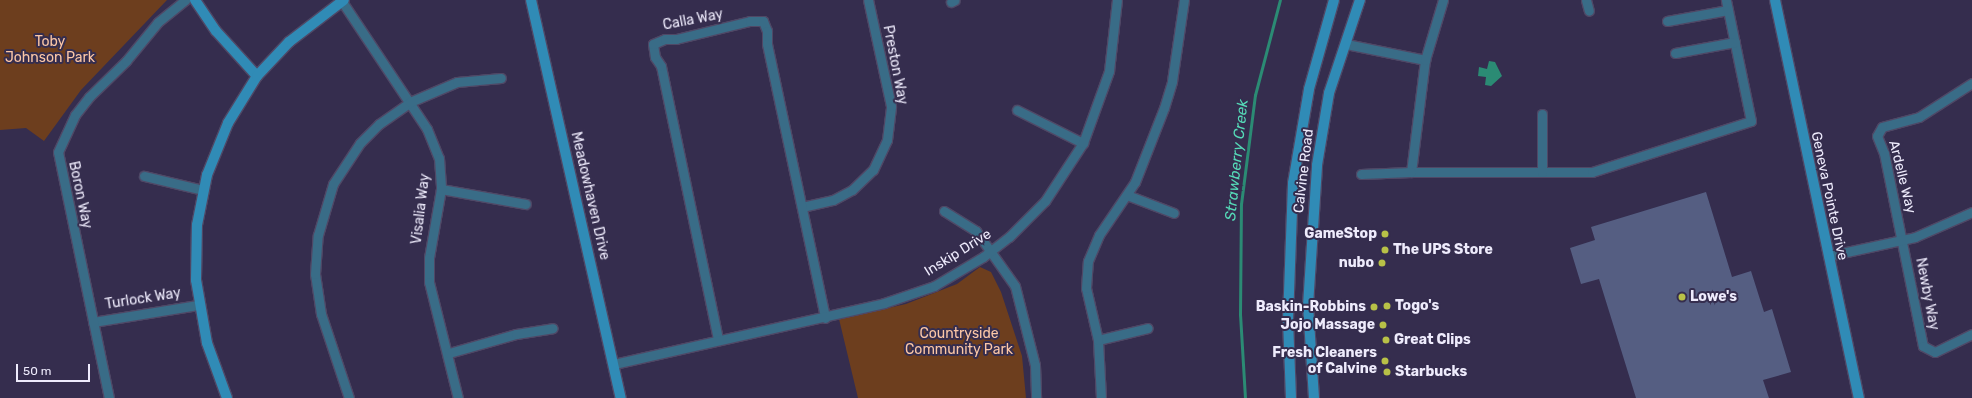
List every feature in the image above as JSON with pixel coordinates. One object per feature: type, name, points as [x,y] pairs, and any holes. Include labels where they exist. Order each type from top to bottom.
[{"type":"street","name":"Boron Way","points":[[109,398],[58,152],[75,115],[90,97],[126,62],[158,22],[185,0]]},
{"type":"street","points":[[195,0],[216,31],[257,76]]},
{"type":"street","points":[[227,398],[207,343],[198,304],[195,241],[203,190],[228,124],[257,76],[289,42],[342,0]]},
{"type":"street","name":"Visalia Way","points":[[342,0],[410,102],[436,148],[441,189],[428,270],[431,294],[449,353],[458,398]]},
{"type":"street","name":"Meadowhaven Drive","points":[[531,0],[621,398]]},
{"type":"street","name":"Preston Way","points":[[802,207],[833,200],[852,190],[873,170],[887,140],[891,106],[868,0]]},
{"type":"street","name":"Inskip Drive","points":[[614,364],[718,339],[825,318],[884,304],[934,286],[990,251],[1009,237],[1045,200],[1083,144],[1109,71],[1116,0]]},
{"type":"street","points":[[1101,398],[1098,340],[1086,288],[1088,261],[1099,235],[1127,196],[1166,101],[1184,0]]},
{"type":"street","name":"Calvine Road","points":[[1291,398],[1288,320],[1293,183],[1308,89],[1334,0]]},
{"type":"street","name":"Calvine Road","points":[[1314,398],[1308,306],[1313,210],[1329,93],[1360,0]]},
{"type":"street","points":[[1411,172],[1425,60],[1443,0]]},
{"type":"street","points":[[1586,0],[1589,11]]},
{"type":"street","points":[[1361,174],[1411,172],[1592,172],[1751,121],[1726,0]]},
{"type":"street","name":"Geneva Pointe Drive","points":[[1775,0],[1859,398]]},
{"type":"street","points":[[1667,21],[1728,10]]},
{"type":"street","name":"Calla Way","points":[[718,339],[661,66],[655,56],[653,44],[665,39],[676,39],[750,21],[763,21],[825,318]]},
{"type":"street","points":[[1675,53],[1735,42]]},
{"type":"street","points":[[1346,44],[1425,60]]},
{"type":"street","points":[[349,398],[318,301],[315,261],[320,222],[333,184],[356,148],[379,124],[410,102],[457,82],[501,78]]},
{"type":"street","name":"Ardelle Way","points":[[1903,240],[1878,132],[1885,126],[1919,117],[1972,83]]},
{"type":"street","points":[[1017,110],[1083,144]]},
{"type":"street","points":[[1542,114],[1542,172]]},
{"type":"street","points":[[144,176],[203,190]]},
{"type":"street","points":[[441,189],[526,204]]},
{"type":"street","points":[[1127,196],[1174,213]]},
{"type":"street","points":[[944,210],[976,231],[1015,286],[1035,365],[1036,398]]},
{"type":"street","points":[[1828,256],[1903,240],[1931,231],[1972,212]]},
{"type":"street","name":"Newby Way","points":[[1903,240],[1925,349],[1931,352],[1939,351],[1972,334]]},
{"type":"street","name":"Turlock Way","points":[[93,322],[198,304]]},
{"type":"street","points":[[449,353],[516,334],[553,328]]},
{"type":"street","points":[[1098,340],[1148,328]]},
{"type":"green space","name":"Toby Johnson Park","points":[[0,0],[167,0],[81,90],[44,141],[26,128],[0,130]]},
{"type":"green space","name":"Countryside Community Park","points":[[980,267],[991,272],[1001,292],[1022,356],[1026,398],[858,398],[839,319],[906,304],[957,284]]},
{"type":"shaded area","points":[[1489,61],[1495,62],[1502,76],[1491,86],[1485,85],[1486,77],[1478,76],[1479,67],[1487,69]]},
{"type":"building","name":"Lowe's","points":[[1706,192],[1732,277],[1751,271],[1764,312],[1772,309],[1791,372],[1763,380],[1769,398],[1636,398],[1599,279],[1581,284],[1570,248],[1595,240],[1591,227]]},
{"type":"waterway","name":"Strawberry Creek","points":[[1245,398],[1240,315],[1241,204],[1255,95],[1280,0]]},
{"type":"place","name":"GameStop","points":[[1385,234]]},
{"type":"place","name":"The UPS Store","points":[[1385,250]]},
{"type":"place","name":"nubo","points":[[1382,263]]},
{"type":"place","name":"Lowe's","points":[[1682,297]]},
{"type":"place","name":"Togo's","points":[[1387,306]]},
{"type":"place","name":"Baskin-Robbins","points":[[1374,307]]},
{"type":"place","name":"Jojo Massage","points":[[1383,325]]},
{"type":"place","name":"Great Clips","points":[[1386,340]]},
{"type":"place","name":"Fresh Cleaners of Calvine","points":[[1385,361]]},
{"type":"place","name":"Starbucks","points":[[1387,372]]}]
